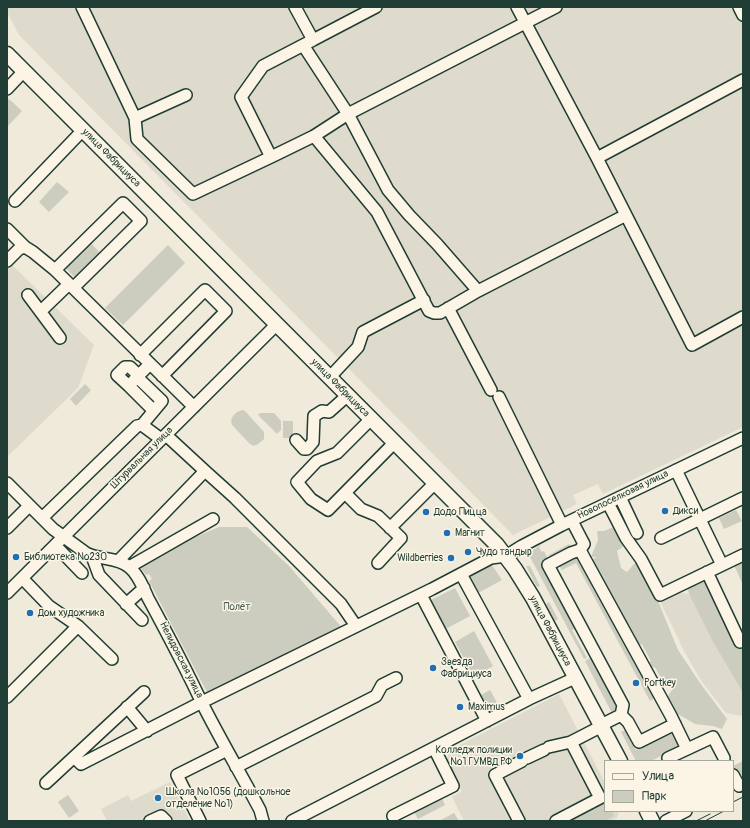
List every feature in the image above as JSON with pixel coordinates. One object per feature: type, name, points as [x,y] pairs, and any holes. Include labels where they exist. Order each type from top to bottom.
[{"type":"main road","name":"улица Фабрициуса","points":[[7,54],[473,520],[506,556],[533,598],[619,760]]},
{"type":"main road","points":[[648,812],[652,821]]},
{"type":"street","points":[[82,7],[135,118],[137,139],[193,194],[314,136],[348,114],[556,7]]},
{"type":"street","points":[[295,7],[308,43],[388,190],[409,215],[438,244],[478,291]]},
{"type":"street","points":[[517,7],[597,158],[692,345],[743,317]]},
{"type":"street","points":[[739,7],[743,16]]},
{"type":"street","points":[[271,157],[241,97],[263,66],[372,8]]},
{"type":"street","points":[[7,89],[24,71]]},
{"type":"street","points":[[597,158],[743,80]]},
{"type":"street","points":[[135,118],[186,95]]},
{"type":"street","points":[[15,201],[83,130]]},
{"type":"street","points":[[314,136],[377,212],[429,311],[434,313],[440,313],[478,291],[626,215]]},
{"type":"street","points":[[41,311],[71,286],[141,221],[123,203],[55,270]]},
{"type":"street","points":[[7,229],[25,247],[55,270],[194,407]]},
{"type":"street","points":[[7,261],[19,249],[25,247]]},
{"type":"street","points":[[140,354],[205,290],[226,310],[162,376]]},
{"type":"street","points":[[28,296],[41,311],[60,338]]},
{"type":"street","points":[[330,377],[358,347],[363,332],[424,300]]},
{"type":"street","points":[[448,308],[567,523],[584,544],[580,550],[548,565],[623,705],[621,715],[601,726],[571,742],[546,748],[495,775],[519,821]]},
{"type":"street","name":"Штурвальная улица","points":[[7,593],[277,324]]},
{"type":"street","points":[[129,386],[150,364]]},
{"type":"street","points":[[42,518],[137,426],[142,425],[162,401],[130,367],[125,367],[117,375],[153,410]]},
{"type":"street","points":[[296,440],[304,449],[307,449],[313,442],[314,416],[322,411],[329,412],[348,395]]},
{"type":"street","points":[[371,419],[337,453],[317,461],[297,482],[311,499],[328,510],[395,442]]},
{"type":"street","points":[[142,425],[163,437],[235,498],[341,604],[356,626]]},
{"type":"street","name":"Новопоселковая улица","points":[[74,757],[81,764],[202,702],[421,595],[491,558],[506,556],[522,546],[608,502],[743,438]]},
{"type":"street","points":[[676,470],[722,565]]},
{"type":"street","points":[[118,561],[205,472]]},
{"type":"street","points":[[390,528],[435,483]]},
{"type":"street","name":"Нелидовская улица","points":[[9,489],[53,529],[86,553],[92,556],[118,561],[130,567],[144,588],[166,630],[227,750],[260,810],[263,821]]},
{"type":"street","points":[[345,493],[361,509],[378,516],[401,538],[378,563]]},
{"type":"street","points":[[620,497],[637,533]]},
{"type":"street","points":[[661,538],[743,498]]},
{"type":"street","points":[[608,502],[626,538],[641,559],[660,596],[743,555]]},
{"type":"street","points":[[7,528],[29,506]]},
{"type":"street","points":[[130,567],[213,519]]},
{"type":"street","points":[[55,545],[82,573]]},
{"type":"street","points":[[580,550],[687,750]]},
{"type":"street","points":[[92,556],[99,575],[142,620]]},
{"type":"street","points":[[707,572],[740,642],[743,640]]},
{"type":"street","points":[[461,574],[529,699]]},
{"type":"street","points":[[22,578],[49,606],[78,626],[112,658]]},
{"type":"street","points":[[126,604],[144,588]]},
{"type":"street","points":[[421,595],[487,721]]},
{"type":"street","points":[[7,697],[78,626]]},
{"type":"street","points":[[236,767],[376,696],[382,685],[396,678]]},
{"type":"street","points":[[292,821],[529,699],[575,678]]},
{"type":"street","points":[[46,783],[144,692]]},
{"type":"street","points":[[127,707],[147,731]]},
{"type":"street","points":[[621,715],[628,722],[639,742],[674,724]]},
{"type":"street","points":[[668,758],[713,737],[724,758]]},
{"type":"street","points":[[556,821],[600,798],[571,742]]},
{"type":"street","points":[[393,816],[453,786],[434,748]]},
{"type":"street","points":[[200,821],[177,775],[227,750]]},
{"type":"street","points":[[666,821],[684,812]]},
{"type":"street","points":[[150,821],[161,816],[166,821]]},
{"type":"shaded area","points":[[7,7],[743,7],[743,427],[603,494],[598,484],[573,495],[577,504],[513,535],[19,35],[7,12]]},
{"type":"shaded area","points":[[11,264],[94,345],[78,388],[8,456],[7,267]]},
{"type":"shaded area","points":[[675,592],[689,594],[714,644],[743,693],[743,713],[741,716],[726,713],[702,682],[684,651],[660,601]]},
{"type":"shaded area","name":"Колледж полиции №1 ГУМВД РФ","points":[[559,694],[604,781],[604,812],[619,812],[617,818],[610,821],[464,821],[452,797],[462,791],[446,762],[450,750]]},
{"type":"shaded area","name":"Школа №1056 (дошкольное отделение №1)","points":[[170,782],[190,821],[107,821],[101,809],[128,795],[131,801]]},
{"type":"green space","points":[[9,99],[22,111],[7,127],[7,101]]},
{"type":"green space","points":[[57,182],[69,192],[49,212],[39,202]]},
{"type":"green space","points":[[88,240],[103,256],[78,281],[63,265]]},
{"type":"green space","points":[[168,245],[185,263],[123,325],[105,308]]},
{"type":"green space","points":[[85,384],[91,390],[76,406],[70,399]]},
{"type":"green space","points":[[242,410],[245,411],[264,432],[264,439],[256,445],[250,444],[232,425],[231,420],[233,416]]},
{"type":"green space","points":[[260,413],[274,413],[281,421],[281,430],[277,434],[258,415]]},
{"type":"green space","points":[[283,421],[293,421],[293,435],[289,438],[283,438]]},
{"type":"green space","points":[[619,506],[632,528],[638,542],[625,545],[617,551],[621,568],[627,572],[634,564],[640,562],[665,596],[658,601],[678,650],[727,719],[722,729],[713,726],[695,724],[678,714],[669,702],[668,696],[676,684],[673,678],[663,682],[655,667],[648,669],[646,664],[651,661],[642,644],[636,647],[600,581],[607,576],[601,579],[591,560],[597,557],[591,557],[598,540],[597,531],[604,531],[616,526],[628,527]]},
{"type":"green space","points":[[736,510],[742,521],[724,529],[719,518]]},
{"type":"green space","name":"Полёт","points":[[219,527],[247,527],[289,566],[343,629],[208,694],[149,581],[152,579],[149,574],[146,575],[140,567],[188,540]]},
{"type":"green space","points":[[569,544],[572,549],[551,560],[549,555]]},
{"type":"green space","points":[[541,545],[539,548],[542,552],[544,551],[549,561],[576,628],[572,630],[587,658],[584,659],[528,553]]},
{"type":"green space","points":[[572,556],[579,557],[656,697],[650,701],[576,563],[562,570],[559,566],[556,567],[554,565]]},
{"type":"green space","points":[[743,560],[743,585],[734,565]]},
{"type":"green space","points":[[489,563],[502,580],[480,592],[474,592],[468,581],[468,575]]},
{"type":"green space","points":[[526,566],[530,566],[540,586],[537,587]]},
{"type":"green space","points":[[706,576],[743,642],[743,693],[714,644],[689,594],[687,585]]},
{"type":"green space","points":[[455,588],[470,616],[444,630],[429,601]]},
{"type":"green space","points":[[549,602],[558,619],[555,621],[546,604]]},
{"type":"green space","points":[[474,631],[493,666],[474,677],[455,642]]},
{"type":"green space","points":[[593,656],[621,707],[613,715],[585,661]]},
{"type":"green space","points":[[490,690],[500,708],[491,713],[481,695]]},
{"type":"green space","points":[[625,730],[636,750],[669,732],[674,734],[679,744],[678,747],[653,760],[635,760],[621,732]]},
{"type":"green space","points":[[743,761],[743,774],[737,778],[734,773],[734,766]]},
{"type":"green space","points":[[68,795],[79,811],[69,818],[58,802]]},
{"type":"green space","points":[[441,796],[445,805],[418,819],[413,810]]},
{"type":"green space","points":[[604,804],[604,812],[612,812],[614,816],[605,821],[571,821]]},
{"type":"green space","points":[[454,813],[459,821],[439,821]]},
{"type":"tram line","points":[[734,802],[743,797]]},
{"type":"tram line","points":[[705,821],[722,812]]},
{"type":"tram line","points":[[696,821],[710,814]]},
{"type":"place","name":"Дикси","points":[[665,511]]},
{"type":"place","name":"Додо Пицца","points":[[426,512]]},
{"type":"place","name":"Магнит","points":[[447,533]]},
{"type":"place","name":"Чудо тандыр","points":[[468,552]]},
{"type":"place","name":"Библиотека №230","points":[[16,557]]},
{"type":"place","name":"Wildberries","points":[[451,558]]},
{"type":"place","name":"Дом художника","points":[[30,613]]},
{"type":"place","name":"Звезда Фабрициуса","points":[[433,668]]},
{"type":"place","name":"Portkey","points":[[636,683]]},
{"type":"place","name":"Maximus","points":[[460,707]]},
{"type":"place","name":"Колледж полиции №1 ГУМВД РФ","points":[[520,756]]},
{"type":"place","name":"Школа №1056 (дошкольное отделение №1)","points":[[158,798]]}]
